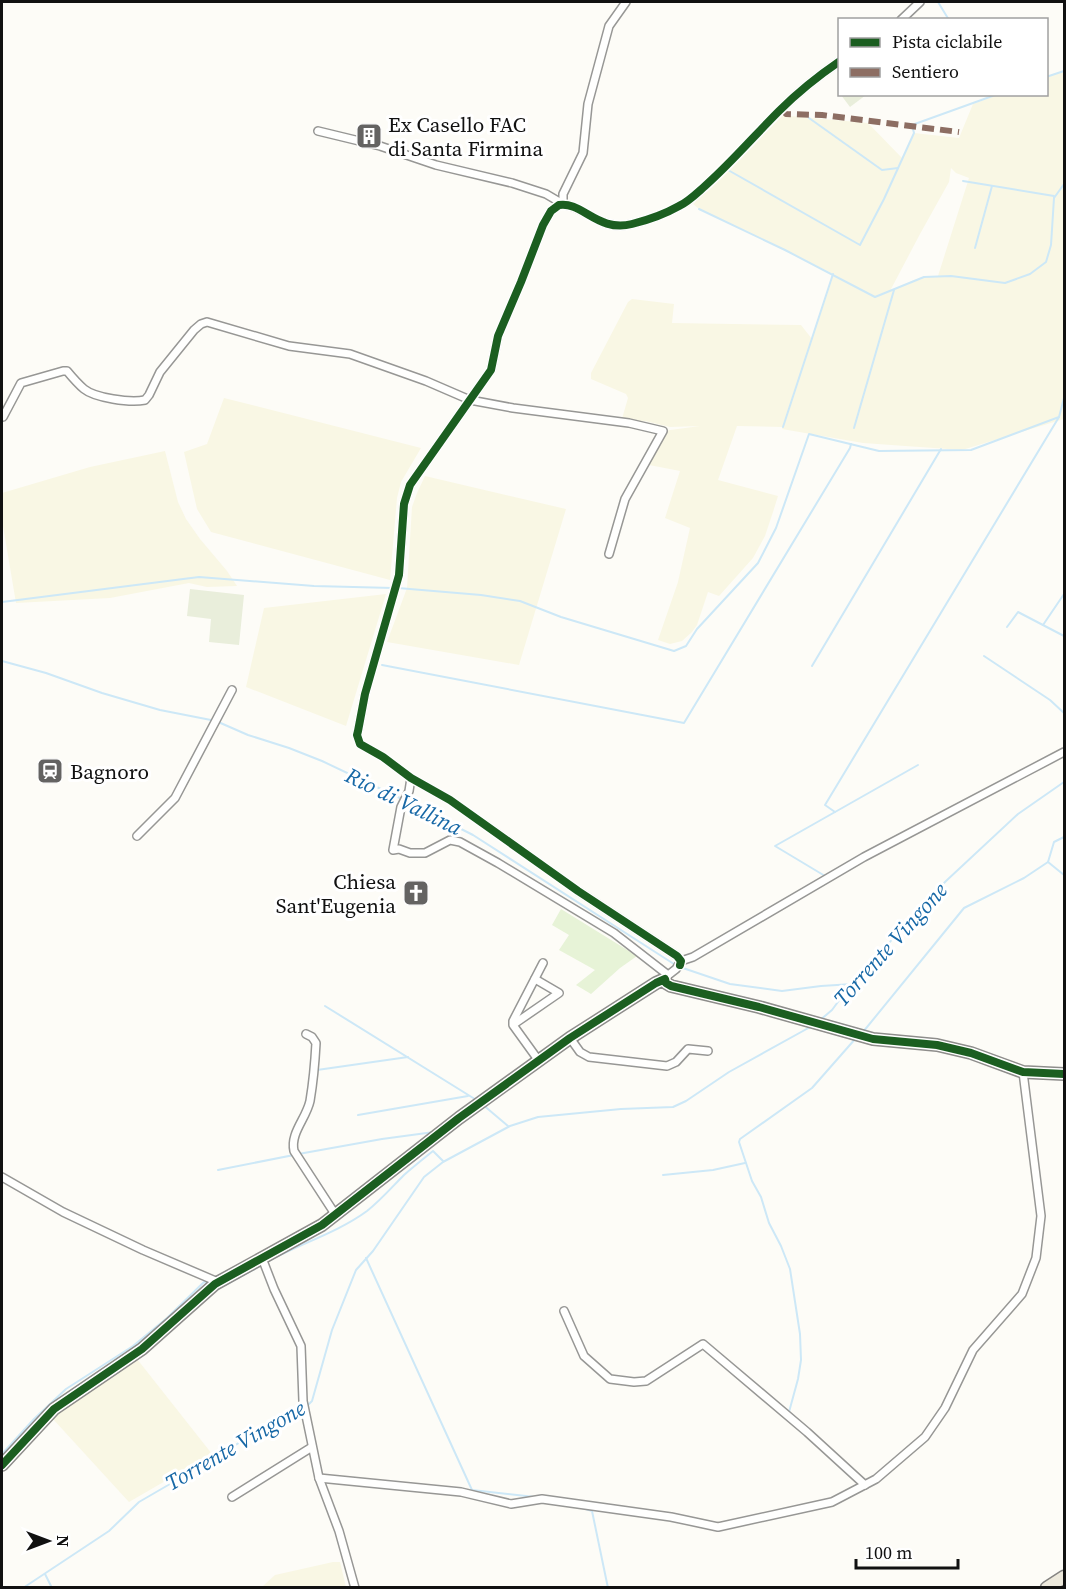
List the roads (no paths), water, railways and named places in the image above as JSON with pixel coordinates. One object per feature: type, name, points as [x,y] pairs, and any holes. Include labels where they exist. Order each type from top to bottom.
[{"type":"main road","points":[[1047,1587],[1065,1577]]},
{"type":"street","points":[[563,204],[563,194],[583,153],[588,104],[609,26],[626,2]]},
{"type":"street","points":[[903,18],[920,2]]},
{"type":"street","points":[[318,131],[380,146],[436,165],[512,183],[546,194],[599,221],[618,226],[631,224],[681,205],[726,168],[803,88],[838,62]]},
{"type":"street","points":[[563,204],[555,207],[543,225],[498,336],[491,370],[410,485],[404,504],[399,575],[365,694],[357,735],[360,744],[383,757],[411,778],[450,800],[578,891],[677,956],[679,965]]},
{"type":"street","points":[[2,417],[21,383],[63,370],[67,371],[90,393],[134,402],[145,400],[160,372],[194,330],[207,322],[289,346],[350,354],[426,381],[470,400],[629,423],[663,431],[625,500],[609,554]]},
{"type":"street","points":[[137,836],[175,798],[232,690]]},
{"type":"street","points":[[2,1465],[54,1409],[142,1349],[218,1282],[322,1225],[459,1118],[570,1038],[667,977],[679,965],[864,856],[1065,752]]},
{"type":"street","points":[[411,778],[396,830],[393,850],[425,853],[450,840],[460,842],[614,933],[667,977]]},
{"type":"street","points":[[539,1061],[515,1030],[513,1024],[543,963]]},
{"type":"street","points":[[667,977],[666,983],[671,986],[759,1007],[873,1039],[937,1045],[971,1053],[1023,1072],[1065,1074]]},
{"type":"street","points":[[513,1024],[558,993],[535,979]]},
{"type":"street","points":[[306,1034],[312,1036],[316,1043],[309,1104],[296,1132],[293,1145],[294,1151],[335,1214]]},
{"type":"street","points":[[570,1038],[580,1052],[589,1057],[667,1066],[676,1062],[688,1049],[708,1052]]},
{"type":"street","points":[[319,1478],[461,1492],[511,1504],[542,1499],[671,1517],[718,1527],[832,1502],[876,1479],[925,1437],[945,1408],[973,1350],[1022,1294],[1036,1258],[1041,1216],[1023,1072]]},
{"type":"street","points":[[2,1177],[63,1212],[218,1282]]},
{"type":"street","points":[[262,1258],[301,1346],[303,1401],[312,1447],[319,1478],[339,1531],[355,1587]]},
{"type":"street","points":[[564,1311],[584,1356],[610,1379],[646,1381],[703,1344],[799,1425],[865,1485]]},
{"type":"street","points":[[232,1497],[312,1447]]},
{"type":"waterway","points":[[938,2],[948,18]]},
{"type":"waterway","points":[[1048,76],[1064,71]]},
{"type":"waterway","points":[[728,170],[860,245],[914,133],[912,125],[992,96]]},
{"type":"waterway","points":[[809,118],[882,170],[898,168]]},
{"type":"waterway","points":[[963,181],[1054,196],[1054,198]]},
{"type":"waterway","points":[[699,209],[875,297],[924,277],[951,276],[1005,283],[1030,274],[1046,262],[1051,245],[1054,198],[1064,184]]},
{"type":"waterway","points":[[975,248],[992,186]]},
{"type":"waterway","points":[[783,427],[833,274]]},
{"type":"waterway","points":[[854,428],[894,290]]},
{"type":"waterway","points":[[835,812],[825,805],[1059,417],[1064,398]]},
{"type":"waterway","points":[[398,588],[481,595],[520,601],[561,617],[674,651],[686,646],[697,629],[758,563],[776,528],[809,434],[879,451],[971,450],[1059,417]]},
{"type":"waterway","points":[[382,665],[684,723],[851,444]]},
{"type":"waterway","points":[[812,666],[941,449]]},
{"type":"waterway","points":[[2,602],[199,577],[314,586],[393,588]]},
{"type":"waterway","points":[[1043,625],[1064,594]]},
{"type":"waterway","points":[[1007,627],[1018,612],[1064,636]]},
{"type":"waterway","points":[[984,656],[1050,700],[1064,713]]},
{"type":"waterway","name":"Rio di Vallina","points":[[2,661],[160,710],[216,721],[248,735],[322,761],[473,835],[677,966],[730,984],[782,991],[853,984]]},
{"type":"waterway","points":[[825,876],[775,846],[918,765]]},
{"type":"waterway","name":"Torrente Vingone","points":[[819,1021],[832,1010],[906,922],[946,881],[1018,814],[1064,782]]},
{"type":"waterway","points":[[863,1032],[964,908],[1024,878],[1048,862],[1054,842],[1064,837]]},
{"type":"waterway","points":[[1048,862],[1064,875]]},
{"type":"waterway","points":[[325,1006],[478,1101]]},
{"type":"waterway","name":"Torrente Vingone","points":[[307,1406],[312,1401],[332,1330],[356,1270],[373,1251],[424,1177],[443,1162],[510,1126],[538,1117],[621,1109],[673,1107],[686,1101],[729,1072],[812,1026]]},
{"type":"waterway","points":[[789,1412],[801,1360],[800,1334],[790,1269],[769,1223],[761,1197],[752,1181],[739,1142],[740,1139],[812,1088],[856,1038]]},
{"type":"waterway","points":[[317,1070],[408,1057]]},
{"type":"waterway","points":[[358,1115],[468,1096]]},
{"type":"waterway","points":[[482,1104],[508,1126]]},
{"type":"waterway","points":[[218,1170],[382,1139],[434,1132]]},
{"type":"waterway","points":[[267,1262],[355,1219],[372,1207],[404,1175],[433,1151],[443,1161]]},
{"type":"waterway","points":[[663,1175],[713,1170],[745,1163]]},
{"type":"waterway","points":[[366,1258],[472,1490],[535,1497]]},
{"type":"waterway","points":[[222,1285],[262,1265]]},
{"type":"waterway","points":[[2,1454],[66,1389],[133,1346],[167,1318],[204,1282],[210,1283]]},
{"type":"waterway","name":"Torrente Vingone","points":[[23,1588],[109,1531],[139,1502],[225,1452],[290,1409],[301,1407]]},
{"type":"waterway","points":[[579,1507],[592,1511],[608,1588]]},
{"type":"waterway","points":[[45,1574],[52,1588]]},
{"type":"place","name":"Ex Casello FAC di Santa Firmina","points":[[369,136]]},
{"type":"place","name":"Bagnoro","points":[[50,771]]},
{"type":"place","name":"Chiesa Sant'Eugenia","points":[[416,893]]}]
